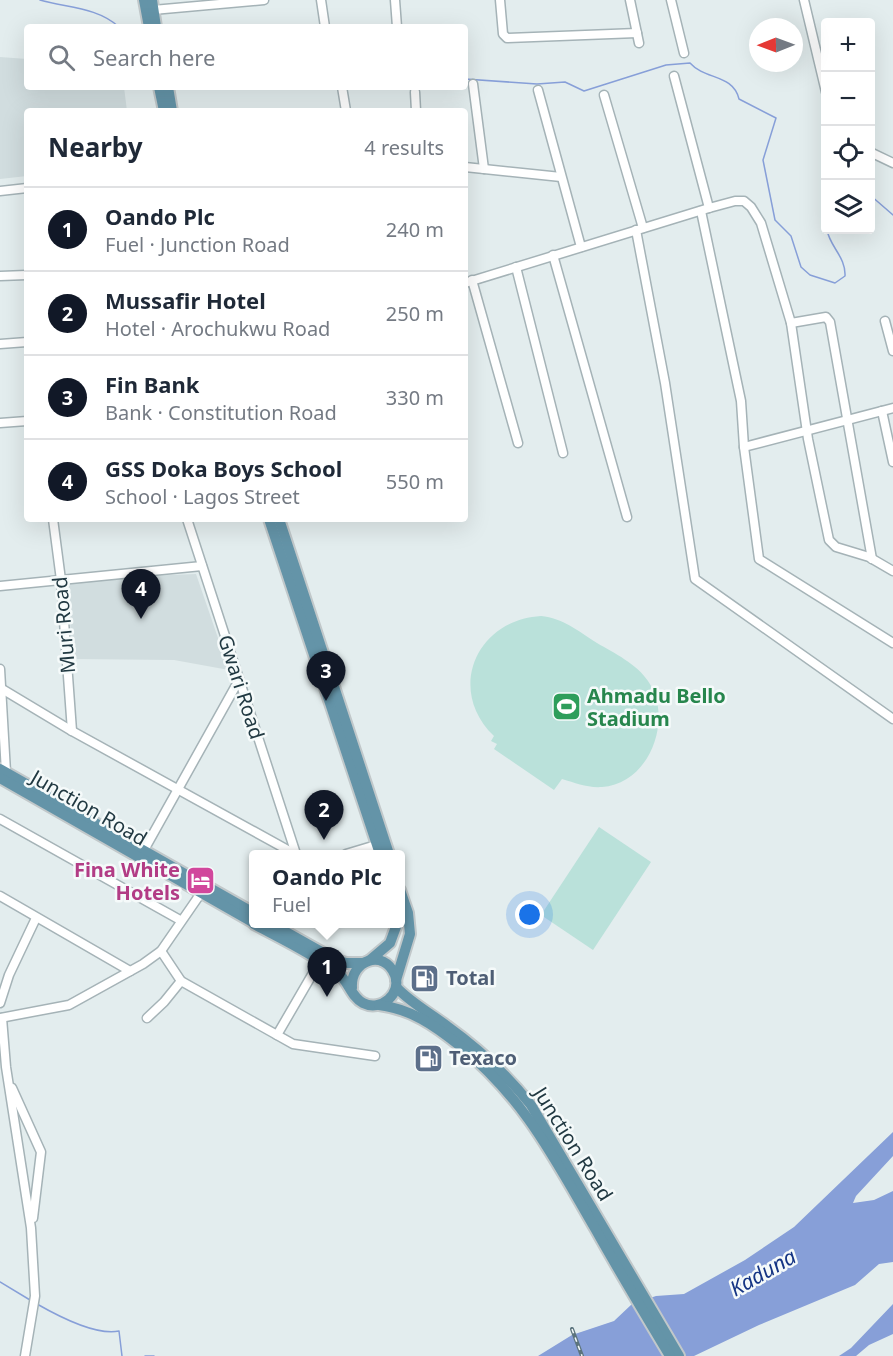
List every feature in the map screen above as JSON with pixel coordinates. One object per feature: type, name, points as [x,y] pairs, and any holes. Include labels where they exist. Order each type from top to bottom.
[{"type":"main road","points":[[144,0],[152,24]]},
{"type":"main road","points":[[152,5],[152,24]]},
{"type":"main road","points":[[160,90],[163,108]]},
{"type":"main road","points":[[168,90],[172,108]]},
{"type":"main road","points":[[270,522],[387,850]]},
{"type":"main road","points":[[280,522],[378,850]]},
{"type":"main road","name":"Junction Road","points":[[2,773],[249,910]]},
{"type":"main road","name":"Junction Road","points":[[2,773],[249,920]]},
{"type":"main road","points":[[396,928],[390,943],[353,974],[351,988],[359,1000],[372,1006],[390,999],[396,984],[410,934],[405,904]]},
{"type":"main road","name":"Junction Road","points":[[263,928],[320,961],[342,976],[351,988]]},
{"type":"main road","points":[[282,928],[336,960],[346,963],[377,960],[390,967],[396,984]]},
{"type":"main road","name":"Junction Road","points":[[396,984],[415,1005],[469,1042],[514,1084],[549,1133],[670,1356]]},
{"type":"main road","name":"Junction Road","points":[[379,1005],[403,1009],[426,1021],[492,1073],[527,1114],[629,1280],[679,1356]]},
{"type":"street","points":[[152,5],[264,0]]},
{"type":"street","points":[[321,0],[325,24]]},
{"type":"street","points":[[395,0],[397,24]]},
{"type":"street","points":[[500,0],[503,34],[507,38],[637,33]]},
{"type":"street","points":[[630,0],[639,43]]},
{"type":"street","points":[[671,0],[684,53]]},
{"type":"street","points":[[804,0],[821,74]]},
{"type":"street","points":[[674,76],[705,210],[741,401],[744,447],[759,559],[893,643]]},
{"type":"street","points":[[473,84],[484,169]]},
{"type":"street","points":[[342,90],[345,108]]},
{"type":"street","points":[[538,90],[581,247]]},
{"type":"street","points":[[415,92],[416,108]]},
{"type":"street","points":[[604,94],[640,229],[695,579],[893,719]]},
{"type":"street","points":[[875,154],[893,163]]},
{"type":"street","points":[[468,167],[561,177]]},
{"type":"street","points":[[0,191],[24,188]]},
{"type":"street","points":[[518,443],[469,282],[735,201],[744,201],[751,207],[761,223],[791,323],[806,429],[829,540],[836,547],[872,559],[893,571]]},
{"type":"street","points":[[553,255],[627,517]]},
{"type":"street","points":[[516,267],[563,453]]},
{"type":"street","points":[[0,276],[24,275]]},
{"type":"street","points":[[791,323],[819,317],[825,317],[830,322],[872,559]]},
{"type":"street","points":[[885,321],[893,351]]},
{"type":"street","points":[[0,344],[24,342]]},
{"type":"street","points":[[744,447],[893,408]]},
{"type":"street","points":[[882,411],[893,462]]},
{"type":"street","points":[[0,423],[24,421]]},
{"type":"street","name":"Muri Road","points":[[53,522],[61,580],[72,731]]},
{"type":"street","name":"Gwari Road","points":[[188,522],[294,850]]},
{"type":"street","points":[[0,586],[202,566]]},
{"type":"street","points":[[0,669],[2,773]]},
{"type":"street","points":[[144,850],[238,680]]},
{"type":"street","name":"Gwari Road","points":[[2,689],[72,731],[287,850]]},
{"type":"street","points":[[0,819],[180,920]]},
{"type":"street","points":[[25,1356],[34,1296],[31,1228],[8,1080],[1,1018],[69,1005],[130,971],[161,951],[180,920],[201,893]]},
{"type":"street","points":[[0,896],[130,971]]},
{"type":"street","points":[[0,1003],[9,975],[36,918]]},
{"type":"street","points":[[161,951],[181,981],[293,1044],[311,1049],[375,1056]]},
{"type":"street","points":[[277,1035],[320,961]]},
{"type":"street","points":[[147,1018],[181,981]]},
{"type":"street","points":[[8,1080],[41,1152],[31,1228]]},
{"type":"shaded area","points":[[0,57],[24,59],[24,90],[124,90],[127,108],[24,108],[24,176],[0,179]]},
{"type":"shaded area","points":[[196,574],[229,670],[174,660],[72,659],[68,579]]},
{"type":"green space","name":"Ahmadu Bello Stadium","points":[[541,616],[556,619],[570,626],[625,659],[648,681],[659,713],[658,730],[645,762],[619,783],[597,787],[562,779],[554,790],[494,749],[497,744],[491,741],[494,736],[480,718],[472,698],[471,679],[475,660],[485,644],[499,630],[518,620]]},
{"type":"green space","points":[[599,827],[651,862],[593,950],[541,915]]},
{"type":"water","name":"Kaduna","points":[[893,1132],[893,1156],[856,1196],[853,1203],[874,1200],[893,1191],[893,1262],[879,1264],[855,1285],[759,1325],[694,1356],[538,1356],[572,1335],[614,1321],[632,1304],[656,1296],[684,1294],[745,1260],[794,1227]]},
{"type":"water","points":[[893,1304],[893,1334],[869,1345],[856,1356],[839,1356],[851,1348]]},
{"type":"waterway","points":[[40,0],[101,15],[115,24]]},
{"type":"waterway","points":[[468,79],[537,84],[565,82],[584,91],[666,65],[690,63],[731,85],[739,99],[776,118],[763,160],[775,220],[791,236],[801,267],[810,275],[835,283],[845,276],[845,269],[828,234]]},
{"type":"waterway","points":[[875,199],[893,215]]},
{"type":"waterway","points":[[0,1282],[30,1300]]},
{"type":"waterway","points":[[37,1304],[88,1328],[109,1332],[119,1331],[122,1356]]},
{"type":"waterway","points":[[145,1356],[154,1356]]},
{"type":"railway","points":[[572,1329],[582,1356]]},
{"type":"place","name":"GSS Doka Boys School","points":[[141,619]]},
{"type":"place","name":"Fin Bank","points":[[326,701]]},
{"type":"place","name":"Ahmadu Bello Stadium","points":[[566,707]]},
{"type":"place","name":"Mussafir Hotel","points":[[324,840]]},
{"type":"place","name":"Fina White Hotels","points":[[201,881]]},
{"type":"place","name":"Total","points":[[425,978]]},
{"type":"place","name":"Oando Plc","points":[[327,997]]},
{"type":"place","name":"Texaco","points":[[428,1058]]}]
